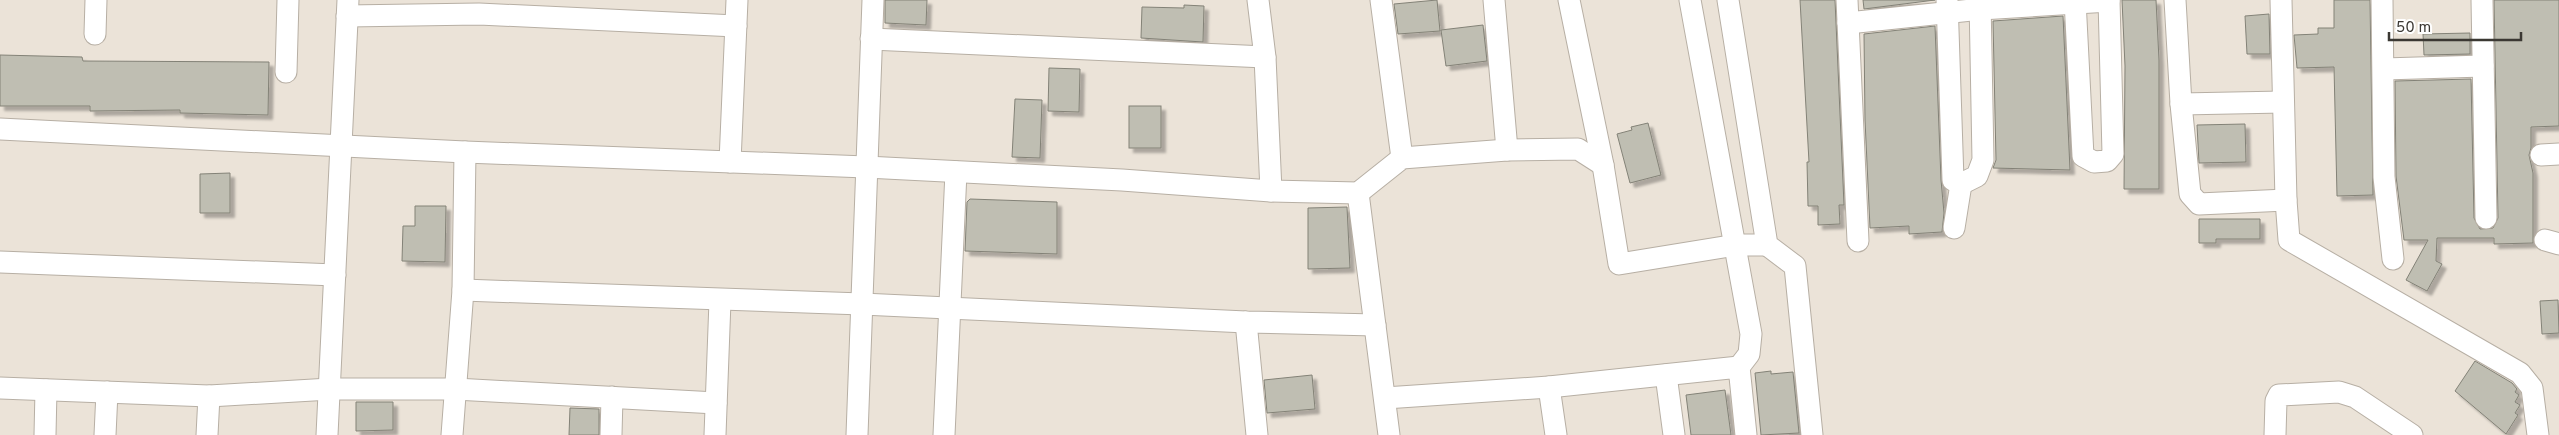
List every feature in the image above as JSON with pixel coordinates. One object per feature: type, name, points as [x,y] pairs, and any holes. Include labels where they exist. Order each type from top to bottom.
[{"type":"street","points":[[94,34],[96,0]]},
{"type":"street","points":[[286,72],[288,0]]},
{"type":"street","points":[[730,162],[737,0]]},
{"type":"street","points":[[857,435],[872,0]]},
{"type":"street","points":[[1258,0],[1265,57],[1271,191]]},
{"type":"street","points":[[1381,0],[1402,158]]},
{"type":"street","points":[[1494,0],[1507,150]]},
{"type":"street","points":[[1569,0],[1603,165],[1619,264],[1736,245],[1767,245],[1795,266],[1812,435]]},
{"type":"street","points":[[1690,0],[1751,334],[1749,354],[1738,368],[1746,435]]},
{"type":"street","points":[[1728,0],[1767,245]]},
{"type":"street","points":[[1847,0],[1858,240]]},
{"type":"street","points":[[2175,0],[2181,104],[2189,190],[2193,200],[2199,204],[2286,200]]},
{"type":"street","points":[[2281,0],[2286,200],[2289,240],[2520,373],[2532,388],[2538,435]]},
{"type":"street","points":[[2382,0],[2384,177],[2392,259]]},
{"type":"street","points":[[2482,0],[2486,218]]},
{"type":"street","points":[[1848,23],[1948,7],[1980,4],[2109,1],[2113,154],[2107,161],[2094,162],[2083,156],[2075,2]]},
{"type":"street","points":[[1961,184],[1977,176],[1983,160],[1980,4]]},
{"type":"street","points":[[327,435],[348,8],[479,7],[736,26]]},
{"type":"street","points":[[1948,7],[1952,180],[1961,184]]},
{"type":"street","points":[[871,39],[1265,57]]},
{"type":"street","points":[[2384,69],[2483,66]]},
{"type":"street","points":[[2181,104],[2283,102]]},
{"type":"street","points":[[0,129],[465,152],[866,167],[1271,191],[1358,193],[1402,158],[1507,150],[1578,149],[1603,165]]},
{"type":"street","points":[[452,435],[463,290],[465,152]]},
{"type":"street","points":[[944,435],[956,172]]},
{"type":"street","points":[[1954,228],[1961,184]]},
{"type":"street","points":[[1358,193],[1389,435]]},
{"type":"street","points":[[0,262],[335,275]]},
{"type":"street","points":[[463,290],[720,301],[862,304],[951,310],[1246,322],[1375,325]]},
{"type":"street","points":[[715,435],[720,301]]},
{"type":"street","points":[[1246,322],[1257,435]]},
{"type":"street","points":[[1385,398],[1549,388],[1738,368]]},
{"type":"street","points":[[1666,375],[1674,435]]},
{"type":"street","points":[[0,388],[209,396],[330,389],[455,389],[716,403]]},
{"type":"street","points":[[1549,388],[1556,435]]},
{"type":"street","points":[[45,435],[46,390]]},
{"type":"street","points":[[104,435],[107,392]]},
{"type":"street","points":[[2275,435],[2276,401],[2279,395],[2339,392],[2355,397],[2412,435]]},
{"type":"street","points":[[208,435],[209,396]]},
{"type":"street","points":[[611,435],[612,398]]},
{"type":"building","points":[[885,0],[927,0],[926,25],[885,23]]},
{"type":"building","points":[[1437,0],[1440,31],[1398,34],[1394,4]]},
{"type":"building","points":[[1800,0],[1835,0],[1844,205],[1839,205],[1840,224],[1818,225],[1818,206],[1808,206],[1807,162],[1809,162]]},
{"type":"building","points":[[1863,0],[1935,0],[1864,9]]},
{"type":"building","points":[[2122,0],[2156,0],[2159,60],[2159,189],[2124,189],[2125,66]]},
{"type":"building","points":[[2334,0],[2370,0],[2373,195],[2337,196],[2334,67],[2297,68],[2294,35],[2318,34],[2318,28],[2334,28]]},
{"type":"building","points":[[2494,0],[2559,0],[2559,126],[2531,127],[2529,155],[2533,173],[2533,243],[2494,244],[2494,238],[2437,238],[2436,261],[2442,264],[2427,291],[2406,280],[2428,240],[2404,240],[2396,176],[2395,81],[2471,79],[2474,218],[2480,229],[2493,228],[2498,218]]},
{"type":"building","points":[[1184,5],[1204,6],[1203,42],[1141,38],[1142,7],[1184,8]]},
{"type":"building","points":[[2269,14],[2270,54],[2247,54],[2245,16]]},
{"type":"building","points":[[2063,16],[2070,170],[1993,168],[1996,160],[1993,21]]},
{"type":"building","points":[[1483,25],[1487,61],[1446,66],[1441,30]]},
{"type":"building","points":[[1935,26],[1944,213],[1942,232],[1909,234],[1909,226],[1870,228],[1865,120],[1864,34]]},
{"type":"building","points":[[2470,33],[2470,54],[2424,55],[2423,34]]},
{"type":"building","points":[[0,55],[82,57],[83,61],[269,62],[268,115],[180,113],[180,110],[90,111],[90,106],[0,106]]},
{"type":"building","points":[[1049,68],[1080,69],[1079,112],[1048,111]]},
{"type":"building","points":[[1015,99],[1042,100],[1040,158],[1012,157]]},
{"type":"building","points":[[1129,106],[1161,106],[1161,148],[1129,148]]},
{"type":"building","points":[[1648,123],[1661,175],[1630,183],[1617,134],[1632,130],[1631,127]]},
{"type":"building","points":[[2245,124],[2246,162],[2199,163],[2197,125]]},
{"type":"building","points":[[230,173],[230,213],[200,213],[200,174]]},
{"type":"building","points":[[970,199],[1057,202],[1057,254],[965,251],[967,202]]},
{"type":"building","points":[[415,206],[446,206],[445,262],[402,261],[403,226],[415,226]]},
{"type":"building","points":[[1347,207],[1350,268],[1308,269],[1308,208]]},
{"type":"building","points":[[2199,219],[2260,219],[2260,239],[2216,239],[2216,243],[2199,243]]},
{"type":"building","points":[[2558,300],[2559,333],[2542,334],[2540,301]]},
{"type":"building","points":[[2475,361],[2512,383],[2517,389],[2515,392],[2519,395],[2515,402],[2520,405],[2515,413],[2518,415],[2506,434],[2455,391]]},
{"type":"building","points":[[1771,371],[1771,374],[1793,372],[1799,433],[1761,435],[1755,373]]},
{"type":"building","points":[[1312,375],[1315,409],[1267,413],[1264,380]]},
{"type":"building","points":[[1725,390],[1731,435],[1691,435],[1686,395]]},
{"type":"building","points":[[356,402],[393,402],[393,430],[356,431]]},
{"type":"building","points":[[570,408],[599,409],[599,435],[569,435]]}]
